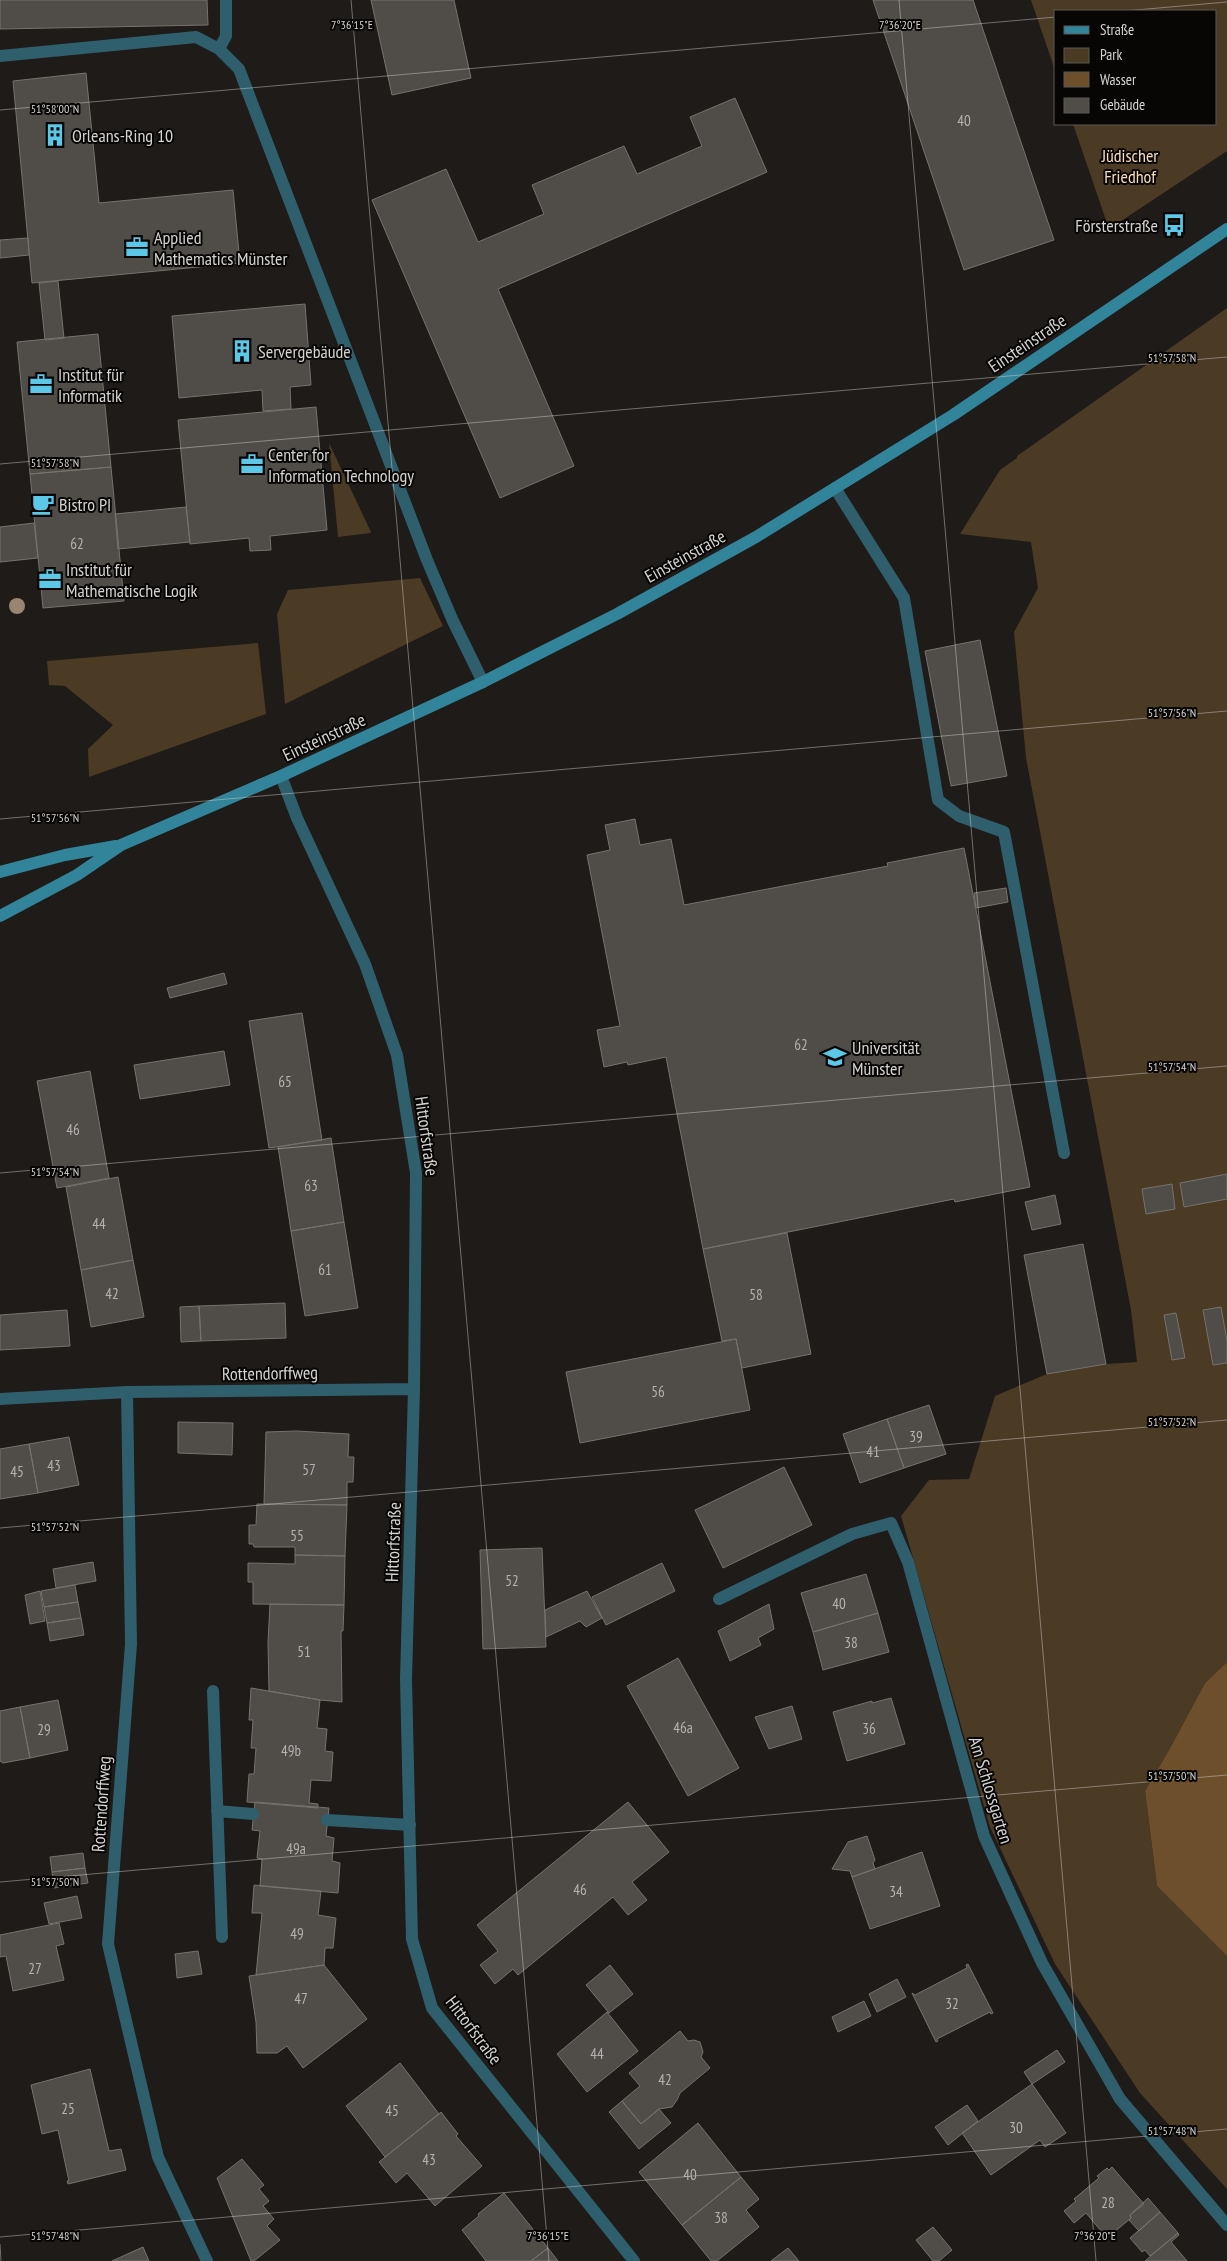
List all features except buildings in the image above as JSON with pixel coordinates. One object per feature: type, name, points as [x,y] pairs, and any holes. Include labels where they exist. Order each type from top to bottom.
[{"type":"main road","name":"Einsteinstraße","points":[[0,916],[77,876],[121,845],[281,776],[484,682],[617,614],[756,537],[953,415],[1227,229]]},
{"type":"main road","name":"Einsteinstraße","points":[[0,872],[66,855],[121,845]]},
{"type":"street","points":[[219,49],[226,36],[226,0]]},
{"type":"street","points":[[0,56],[196,37],[219,49],[239,69],[427,560],[453,621],[484,682]]},
{"type":"street","points":[[835,488],[904,598],[938,800],[959,816],[1004,832],[1064,1153]]},
{"type":"street","name":"Hittorfstraße","points":[[281,776],[297,818],[365,964],[397,1056],[416,1173],[414,1389],[406,1679],[412,1939],[432,2008],[634,2261]]},
{"type":"street","name":"Rottendorffweg","points":[[0,1399],[127,1392],[414,1389]]},
{"type":"street","name":"Rottendorffweg","points":[[127,1392],[131,1644],[108,1944],[158,2157],[207,2261]]},
{"type":"street","name":"Am Schlossgarten","points":[[719,1599],[852,1534],[891,1524],[908,1562],[984,1836],[1042,1963],[1120,2099],[1227,2225]]},
{"type":"street","points":[[213,1691],[222,1937]]},
{"type":"street","points":[[217,1812],[253,1814]]},
{"type":"street","points":[[327,1820],[410,1825]]},
{"type":"green space","name":"Jüdischer Friedhof","points":[[1031,0],[1227,0],[1227,151],[1109,229],[1073,125],[1217,125],[1217,10],[1054,10],[1054,67]]},
{"type":"green space","points":[[1227,308],[1227,1662],[1205,1683],[1145,1791],[1157,1886],[1227,1956],[1227,2189],[1140,2093],[1055,1964],[990,1827],[901,1516],[929,1480],[969,1479],[995,1396],[1047,1374],[1106,1364],[1137,1362],[1131,1310],[1026,758],[1014,632],[1038,588],[1031,542],[960,534],[1000,470],[1017,458],[1017,456]]},
{"type":"green space","points":[[329,443],[371,532],[371,533],[338,537]]},
{"type":"green space","points":[[420,578],[443,626],[285,704],[277,614],[288,590]]},
{"type":"green space","points":[[258,643],[266,714],[89,777],[88,749],[113,725],[65,686],[49,685],[47,661]]},
{"type":"water","points":[[1227,1662],[1227,1956],[1157,1886],[1145,1791],[1205,1683]]},
{"type":"place","name":"Orleans-Ring 10","points":[[55,135]]},
{"type":"place","name":"Försterstraße","points":[[1174,225]]},
{"type":"place","name":"Applied Mathematics Münster","points":[[137,247]]},
{"type":"place","name":"Servergebäude","points":[[242,351]]},
{"type":"place","name":"Institut für Informatik","points":[[41,384]]},
{"type":"place","name":"Center for Information Technology","points":[[252,464]]},
{"type":"place","name":"Bistro PI","points":[[43,504]]},
{"type":"place","name":"Institut für Mathematische Logik","points":[[50,579]]},
{"type":"place","name":"Universität Münster","points":[[835,1057]]}]
